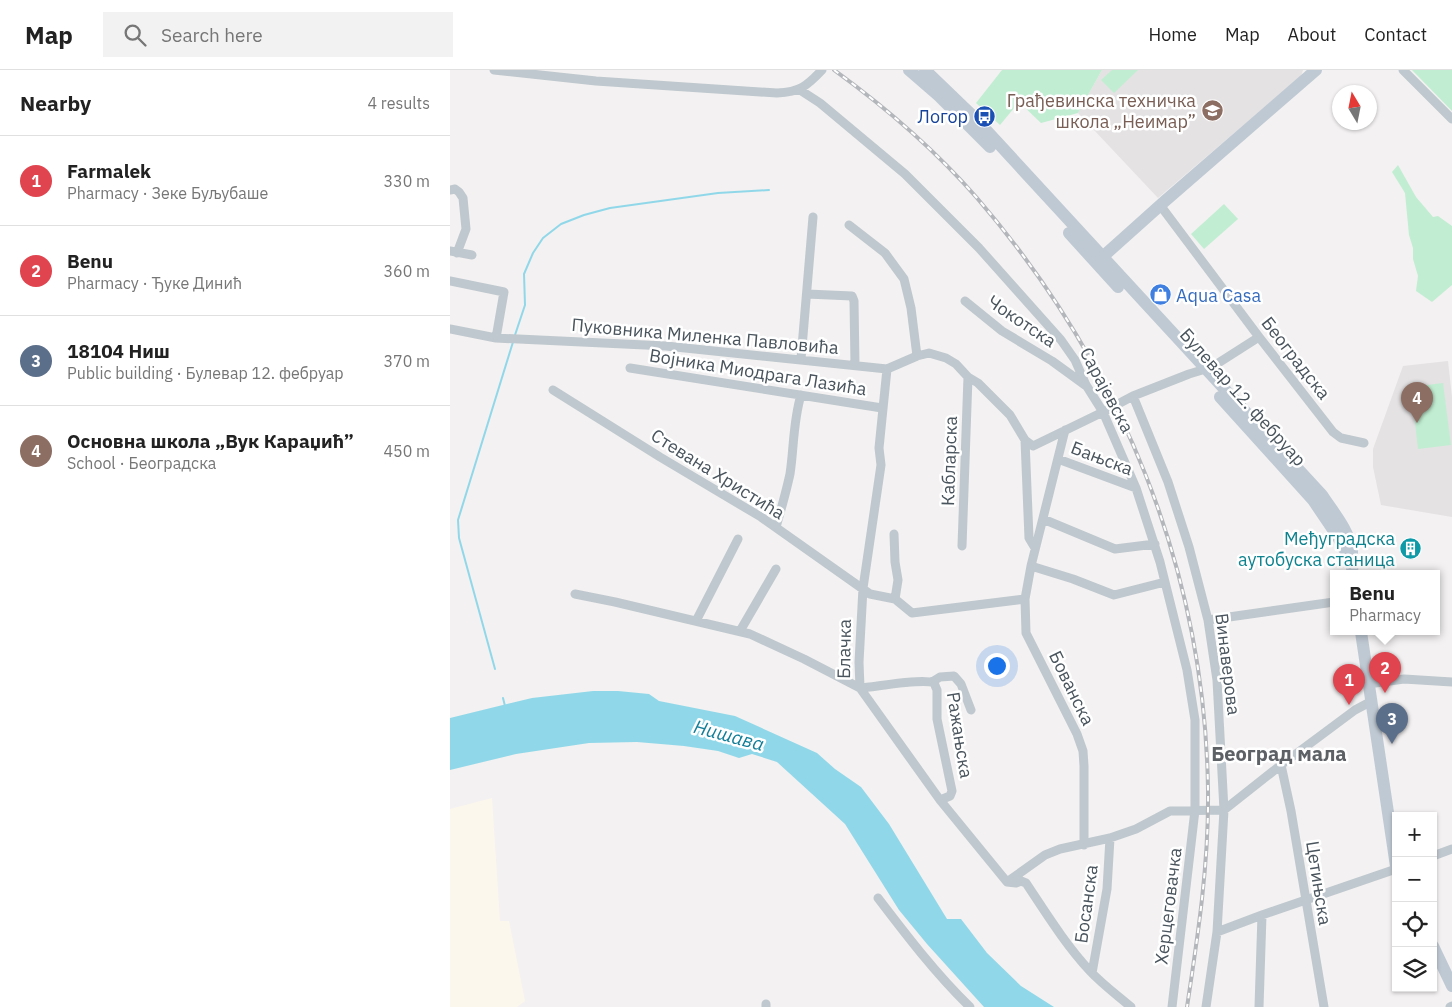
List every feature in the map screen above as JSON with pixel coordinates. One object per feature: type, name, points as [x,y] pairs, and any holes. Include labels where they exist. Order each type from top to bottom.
[{"type":"main road","name":"Булевар 12. фебруар","points":[[909,70],[939,96],[1100,260],[1116,272],[1201,371],[1322,495],[1340,522],[1349,540],[1352,552],[1352,568]]},
{"type":"main road","name":"Булевар 12. фебруар","points":[[925,70],[975,118],[1100,260]]},
{"type":"main road","points":[[1100,260],[1160,205],[1316,70]]},
{"type":"main road","points":[[1361,635],[1394,857]]},
{"type":"main road","points":[[1433,947],[1452,986]]},
{"type":"street","points":[[494,70],[596,81],[766,92],[800,90],[822,70]]},
{"type":"street","points":[[1403,70],[1452,119]]},
{"type":"street","name":"Сарајевска","points":[[800,90],[820,103],[904,174],[979,248],[1061,340],[1075,360],[1086,385],[1103,412],[1136,488],[1155,544],[1194,708],[1195,810]]},
{"type":"street","points":[[450,190],[455,189],[463,198],[466,229],[454,252],[472,256]]},
{"type":"street","name":"Београдска","points":[[1160,205],[1333,432],[1341,438],[1364,443]]},
{"type":"street","points":[[801,359],[813,217]]},
{"type":"street","points":[[849,225],[885,253],[904,279],[911,308],[916,356]]},
{"type":"street","points":[[450,281],[504,292],[496,338]]},
{"type":"street","points":[[807,294],[852,296],[854,301],[855,365]]},
{"type":"street","name":"Чокотска","points":[[965,301],[1002,331],[1052,361],[1086,385]]},
{"type":"street","name":"Пуковника Миленка Павловића","points":[[450,328],[496,338],[666,346],[887,369]]},
{"type":"street","points":[[887,369],[916,356],[929,353],[946,358],[978,383],[1010,415],[1025,440],[1030,445],[1036,446],[1133,396],[1201,371],[1259,337]]},
{"type":"street","name":"Војника Миодрага Лазића","points":[[630,368],[882,408]]},
{"type":"street","name":"Блачка","points":[[887,369],[879,448],[881,465],[863,588],[859,662],[860,688],[940,800],[1006,882]]},
{"type":"street","name":"Кабларска","points":[[962,546],[968,377]]},
{"type":"street","name":"Стевана Христића","points":[[553,390],[776,528],[870,594],[895,599]]},
{"type":"street","points":[[776,528],[790,474],[796,411],[801,396]]},
{"type":"street","name":"Винаверова","points":[[1133,396],[1168,482],[1189,548],[1208,620],[1217,680],[1224,810],[1218,932],[1206,1007]]},
{"type":"street","name":"Бованска","points":[[1066,430],[1030,566],[1025,599],[1026,633],[1077,734],[1083,750],[1084,844]]},
{"type":"street","points":[[1025,440],[1029,538],[1035,548]]},
{"type":"street","name":"Бањска","points":[[1058,458],[1136,488]]},
{"type":"street","points":[[1043,519],[1115,549],[1155,544]]},
{"type":"street","points":[[894,534],[898,580],[895,599],[909,612],[915,613],[1025,599]]},
{"type":"street","points":[[696,621],[738,539]]},
{"type":"street","points":[[1030,566],[1114,595],[1165,582]]},
{"type":"street","points":[[740,631],[776,569]]},
{"type":"street","points":[[576,594],[740,631],[804,659],[860,688]]},
{"type":"street","points":[[1208,620],[1330,603]]},
{"type":"street","points":[[932,682],[940,677],[954,676],[961,684],[971,710]]},
{"type":"street","points":[[1368,684],[1404,679],[1452,682]]},
{"type":"street","name":"Ражањска","points":[[860,688],[932,682],[937,690],[937,719],[952,792],[950,796],[940,800]]},
{"type":"street","points":[[1006,882],[1032,863],[1060,849],[1110,838],[1136,829],[1170,810],[1224,810],[1354,710],[1370,702]]},
{"type":"street","name":"Цетињска","points":[[1281,765],[1291,811],[1324,1007]]},
{"type":"street","name":"Херцеговачка","points":[[1172,1007],[1195,810]]},
{"type":"street","name":"Босанска","points":[[1092,973],[1107,889],[1110,838]]},
{"type":"street","points":[[1437,855],[1452,849]]},
{"type":"street","points":[[1218,932],[1392,869]]},
{"type":"street","points":[[1006,882],[1016,883],[1021,881],[1026,883],[1055,928],[1092,973],[1131,1007]]},
{"type":"street","points":[[878,898],[928,963],[970,1007]]},
{"type":"street","points":[[1259,1007],[1262,915]]},
{"type":"shaded area","points":[[1102,70],[1303,70],[1301,76],[1158,198],[1078,113]]},
{"type":"shaded area","points":[[1448,361],[1452,397],[1452,517],[1381,505],[1373,467],[1373,449],[1403,366]]},
{"type":"shaded area","points":[[492,798],[500,921],[509,921],[525,1001],[517,1007],[450,1007],[450,809]]},
{"type":"green space","points":[[1002,70],[1102,70],[1078,113],[1041,123],[1019,102],[1000,125],[976,103]]},
{"type":"green space","points":[[1112,70],[1138,70],[1114,93],[1101,80]]},
{"type":"green space","points":[[1412,70],[1452,70],[1452,111]]},
{"type":"green space","points":[[1398,165],[1416,197],[1433,217],[1438,216],[1452,226],[1452,285],[1432,302],[1416,291],[1418,276],[1409,235],[1405,193],[1392,172]]},
{"type":"green space","points":[[1224,204],[1238,219],[1204,249],[1191,234]]},
{"type":"green space","points":[[1443,383],[1451,445],[1418,449],[1411,387]]},
{"type":"water","name":"Нишава","points":[[593,691],[649,694],[659,701],[735,716],[817,753],[835,769],[861,787],[889,824],[947,919],[961,919],[987,953],[1021,986],[1054,1007],[984,1007],[899,910],[845,824],[777,762],[752,754],[739,758],[718,751],[684,746],[637,742],[589,743],[516,754],[450,770],[450,718],[532,698]]},
{"type":"waterway","points":[[515,335],[525,305],[524,274],[533,253],[543,238],[561,224],[610,208],[718,193],[769,190]]},
{"type":"waterway","points":[[495,669],[459,538],[458,520],[513,342]]},
{"type":"waterway","points":[[503,698],[505,706]]},
{"type":"railway","points":[[834,70],[891,114],[927,146],[977,198],[1028,262],[1073,329],[1112,400],[1145,473],[1171,549],[1191,628],[1203,708],[1208,790],[1207,845],[1199,926],[1187,1007]]},
{"type":"place","name":"Грађевинска техничка школа „Неимар”","points":[[1212,110]]},
{"type":"place","name":"Логор","points":[[984,116]]},
{"type":"place","name":"Aqua Casa","points":[[1160,295]]},
{"type":"place","name":"Основна школа „Вук Караџић”","points":[[1417,423]]},
{"type":"place","name":"Међуградска аутобуска станица","points":[[1411,548]]},
{"type":"place","name":"Benu","points":[[1385,693]]},
{"type":"place","name":"Farmalek","points":[[1349,705]]},
{"type":"place","name":"18104 Ниш","points":[[1392,744]]},
{"type":"district","name":"Београд мала","points":[[1279,753]]}]
